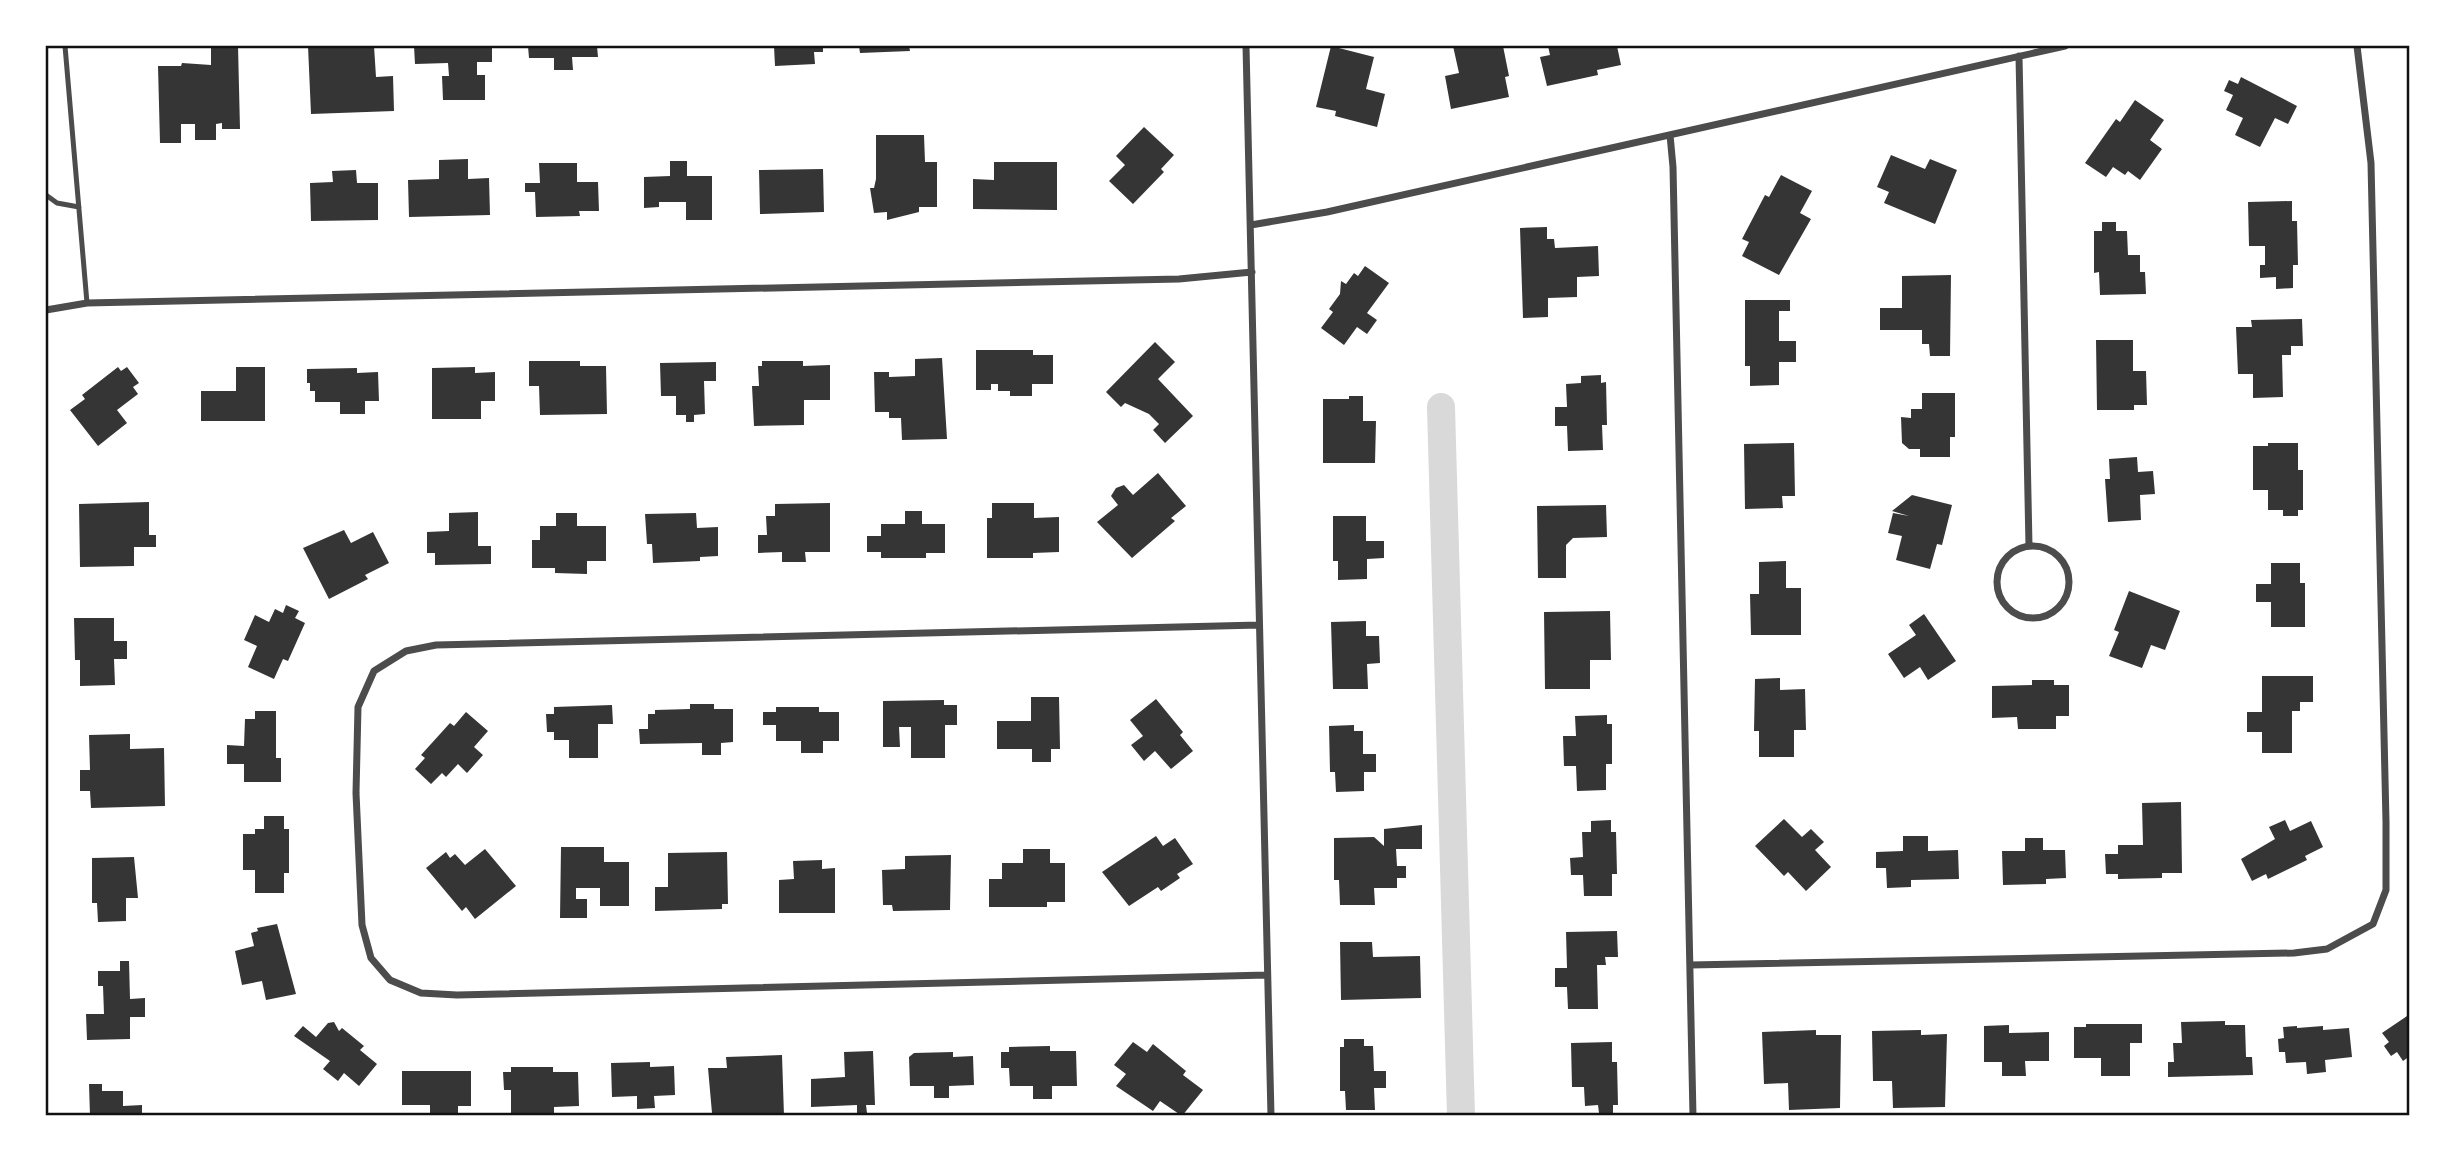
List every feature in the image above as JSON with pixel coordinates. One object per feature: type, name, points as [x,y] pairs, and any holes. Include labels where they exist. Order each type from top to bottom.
[{"type":"street","points":[[1246,46],[1271,1115]]},
{"type":"street","points":[[1251,225],[1327,212],[2065,46]]},
{"type":"street","points":[[1690,965],[2294,953],[2327,949],[2373,924],[2386,890],[2386,822],[2371,163],[2357,46]]},
{"type":"street","points":[[2019,56],[2029,546]]},
{"type":"street","points":[[1670,135],[1673,167],[1693,1115]]},
{"type":"street","points":[[46,310],[87,303],[1179,279],[1252,272]]},
{"type":"street","points":[[2029,546],[2052,551],[2061,559],[2070,581],[2063,604],[2043,617],[2020,616],[2002,601],[1998,589],[2001,566],[2008,556],[2029,546]]},
{"type":"street","points":[[1259,625],[436,645],[406,651],[374,671],[358,707],[356,793],[362,925],[371,958],[390,980],[421,993],[457,995],[1267,975]]},
{"type":"lane","points":[[65,46],[87,303]]},
{"type":"lane","points":[[46,195],[57,203],[79,206]]},
{"type":"building","points":[[211,46],[238,46],[240,129],[222,129],[222,123],[216,124],[216,140],[195,140],[195,124],[181,124],[181,143],[160,143],[158,66],[181,66],[182,63],[211,65]]},
{"type":"building","points":[[308,46],[374,46],[376,77],[393,76],[394,111],[311,114]]},
{"type":"building","points":[[414,46],[492,46],[492,62],[477,62],[477,75],[485,75],[485,100],[443,100],[442,76],[449,76],[448,63],[415,64]]},
{"type":"building","points":[[528,46],[597,46],[598,57],[572,57],[573,70],[554,70],[554,58],[529,58]]},
{"type":"building","points":[[774,46],[823,46],[823,52],[814,52],[815,64],[775,66]]},
{"type":"building","points":[[859,46],[909,46],[910,51],[860,53]]},
{"type":"building","points":[[1331,46],[1374,57],[1366,89],[1385,94],[1377,127],[1335,116],[1336,111],[1316,107]]},
{"type":"building","points":[[1453,46],[1503,46],[1509,76],[1505,77],[1509,97],[1451,109],[1445,76],[1459,73]]},
{"type":"building","points":[[1548,46],[1617,46],[1621,65],[1597,70],[1598,75],[1547,86],[1540,57],[1550,55]]},
{"type":"building","points":[[2241,77],[2297,106],[2288,124],[2275,118],[2260,147],[2235,135],[2243,118],[2226,110],[2233,95],[2224,91],[2229,80],[2238,84]]},
{"type":"building","points":[[2135,100],[2164,120],[2150,140],[2162,149],[2140,180],[2128,171],[2125,175],[2113,167],[2106,177],[2085,163],[2116,119],[2120,122]]},
{"type":"building","points":[[1144,127],[1174,155],[1161,169],[1164,172],[1133,204],[1109,181],[1125,165],[1116,156]]},
{"type":"building","points":[[876,135],[924,135],[925,162],[937,162],[937,207],[919,207],[919,212],[887,220],[887,212],[874,213],[870,188],[874,188],[876,179]]},
{"type":"building","points":[[1891,155],[1925,169],[1930,159],[1957,170],[1935,224],[1884,203],[1889,192],[1877,187]]},
{"type":"building","points":[[468,159],[468,179],[489,178],[490,215],[409,217],[408,180],[439,179],[439,160]]},
{"type":"building","points":[[670,161],[687,161],[687,176],[712,176],[712,220],[686,220],[686,202],[659,202],[659,207],[644,208],[644,177],[670,176]]},
{"type":"building","points":[[994,162],[1057,162],[1057,210],[973,209],[973,179],[994,180]]},
{"type":"building","points":[[539,163],[577,163],[577,182],[598,182],[599,211],[579,211],[580,216],[536,217],[535,192],[525,192],[525,183],[540,183]]},
{"type":"building","points":[[823,169],[824,212],[760,214],[759,170]]},
{"type":"building","points":[[356,170],[357,183],[378,183],[378,220],[311,221],[310,183],[333,182],[332,171]]},
{"type":"building","points":[[1781,175],[1812,191],[1800,213],[1811,219],[1779,275],[1742,256],[1749,242],[1742,239],[1765,195],[1769,197]]},
{"type":"building","points":[[2292,201],[2292,221],[2297,221],[2298,265],[2293,265],[2293,288],[2276,289],[2276,277],[2260,278],[2260,265],[2265,265],[2265,246],[2249,246],[2248,202]]},
{"type":"building","points":[[2102,222],[2116,222],[2116,231],[2127,231],[2128,255],[2140,255],[2140,272],[2145,272],[2146,294],[2100,295],[2099,272],[2094,273],[2094,231],[2102,231]]},
{"type":"building","points":[[1547,227],[1547,239],[1554,239],[1555,248],[1598,246],[1599,276],[1577,277],[1577,297],[1548,298],[1548,317],[1523,318],[1520,228]]},
{"type":"building","points":[[1365,266],[1389,283],[1367,313],[1377,320],[1367,334],[1357,327],[1344,345],[1321,328],[1333,312],[1329,309],[1340,294],[1341,281],[1346,284],[1354,273],[1358,276]]},
{"type":"building","points":[[1951,275],[1950,356],[1930,356],[1929,344],[1922,344],[1922,330],[1880,330],[1880,308],[1902,308],[1902,276]]},
{"type":"building","points":[[1745,300],[1790,300],[1790,311],[1779,311],[1779,341],[1796,341],[1796,362],[1779,362],[1779,385],[1750,386],[1750,366],[1745,366]]},
{"type":"building","points":[[2302,319],[2303,346],[2291,346],[2291,355],[2282,355],[2283,397],[2253,398],[2253,374],[2238,374],[2236,327],[2252,327],[2251,320]]},
{"type":"building","points":[[2096,340],[2133,340],[2133,371],[2146,371],[2147,405],[2134,405],[2134,410],[2097,410]]},
{"type":"building","points":[[1155,342],[1175,362],[1158,379],[1193,416],[1165,443],[1153,430],[1159,424],[1149,414],[1125,403],[1121,407],[1106,392]]},
{"type":"building","points":[[976,350],[1033,350],[1033,355],[1053,355],[1053,384],[1032,384],[1032,396],[1010,396],[1010,391],[998,391],[998,384],[991,384],[991,390],[976,390]]},
{"type":"building","points":[[942,358],[947,439],[902,440],[901,418],[889,418],[889,412],[875,412],[874,372],[889,372],[889,377],[915,376],[915,359]]},
{"type":"building","points":[[529,361],[580,361],[580,366],[606,366],[607,414],[540,415],[539,386],[529,386]]},
{"type":"building","points":[[762,361],[803,361],[803,366],[830,365],[830,400],[804,400],[804,425],[754,426],[752,386],[759,386],[758,366],[762,366]]},
{"type":"building","points":[[716,362],[716,381],[704,381],[705,414],[694,415],[694,422],[686,422],[686,415],[676,415],[676,396],[661,396],[660,363]]},
{"type":"building","points":[[118,367],[121,371],[127,367],[139,383],[133,387],[138,394],[117,410],[127,423],[98,446],[70,410],[85,399],[82,395]]},
{"type":"building","points":[[236,367],[265,367],[265,421],[201,421],[201,391],[236,391]]},
{"type":"building","points":[[475,367],[475,373],[495,372],[495,401],[481,401],[481,419],[432,419],[432,368]]},
{"type":"building","points":[[357,368],[357,373],[378,372],[379,401],[365,401],[365,414],[340,414],[340,402],[315,402],[315,391],[310,391],[310,383],[307,383],[307,369]]},
{"type":"building","points":[[1601,375],[1601,383],[1606,382],[1607,425],[1602,425],[1603,450],[1568,451],[1567,426],[1555,426],[1555,407],[1567,407],[1566,384],[1581,383],[1581,376]]},
{"type":"building","points":[[1922,393],[1955,393],[1955,437],[1950,437],[1950,457],[1920,457],[1920,449],[1909,449],[1902,443],[1901,417],[1911,418],[1911,409],[1922,409]]},
{"type":"building","points":[[1349,396],[1363,396],[1363,421],[1376,421],[1375,463],[1323,463],[1323,399],[1349,399]]},
{"type":"building","points":[[1794,443],[1795,496],[1782,496],[1783,508],[1745,509],[1744,444]]},
{"type":"building","points":[[2268,443],[2298,443],[2298,470],[2303,470],[2303,510],[2298,510],[2298,516],[2283,516],[2283,510],[2268,510],[2268,490],[2253,490],[2253,446],[2268,446]]},
{"type":"building","points":[[2137,457],[2138,472],[2153,471],[2155,494],[2140,495],[2141,520],[2108,522],[2105,479],[2110,479],[2109,459]]},
{"type":"building","points":[[1158,473],[1186,506],[1171,518],[1175,521],[1132,558],[1097,522],[1118,505],[1111,496],[1116,488],[1124,485],[1133,495]]},
{"type":"building","points":[[1912,495],[1952,505],[1942,545],[1937,544],[1930,569],[1896,560],[1902,536],[1888,533],[1893,513],[1909,516],[1892,511]]},
{"type":"building","points":[[149,502],[149,535],[156,535],[156,547],[134,547],[134,566],[80,567],[79,504]]},
{"type":"building","points":[[830,503],[830,552],[805,552],[806,562],[782,562],[782,552],[758,553],[758,535],[767,535],[766,516],[775,516],[775,504]]},
{"type":"building","points":[[992,503],[1034,503],[1034,518],[1059,517],[1059,552],[1033,553],[1033,558],[987,558],[987,518],[992,518]]},
{"type":"building","points":[[1606,505],[1607,537],[1573,538],[1566,545],[1566,578],[1538,578],[1537,506]]},
{"type":"building","points":[[905,511],[922,511],[922,524],[945,524],[945,553],[926,553],[926,558],[881,558],[881,552],[867,552],[867,536],[881,536],[881,524],[905,524]]},
{"type":"building","points":[[478,512],[478,546],[491,546],[491,564],[435,565],[435,553],[427,553],[427,532],[449,531],[449,513]]},
{"type":"building","points":[[556,513],[577,513],[577,526],[606,526],[606,561],[587,561],[587,574],[555,573],[555,568],[532,568],[532,540],[540,540],[540,526],[556,526]]},
{"type":"building","points":[[696,513],[697,528],[718,527],[718,556],[700,557],[700,561],[653,563],[652,544],[647,544],[645,514]]},
{"type":"building","points":[[1333,516],[1366,516],[1366,541],[1384,541],[1384,558],[1367,559],[1367,579],[1338,580],[1338,561],[1333,561]]},
{"type":"building","points":[[344,530],[351,543],[373,532],[389,563],[365,575],[368,579],[329,599],[303,548]]},
{"type":"building","points":[[1786,561],[1786,588],[1801,588],[1801,635],[1751,635],[1750,594],[1759,594],[1759,562]]},
{"type":"building","points":[[2271,563],[2300,563],[2300,583],[2305,583],[2305,627],[2271,627],[2271,602],[2256,602],[2256,584],[2271,584]]},
{"type":"building","points":[[2129,591],[2180,611],[2165,650],[2151,645],[2142,668],[2109,656],[2119,632],[2114,630]]},
{"type":"building","points":[[286,605],[299,611],[295,618],[305,623],[288,661],[283,659],[274,679],[248,667],[257,646],[244,640],[255,615],[269,622],[275,609],[283,613]]},
{"type":"building","points":[[1610,611],[1611,660],[1590,660],[1590,689],[1545,689],[1544,612]]},
{"type":"building","points":[[1924,614],[1956,661],[1928,680],[1920,667],[1904,678],[1888,654],[1916,635],[1909,625]]},
{"type":"building","points":[[74,618],[114,618],[114,641],[127,641],[127,659],[114,659],[115,685],[80,686],[80,660],[75,660]]},
{"type":"building","points":[[1366,621],[1366,636],[1379,636],[1380,663],[1367,664],[1368,689],[1333,689],[1331,622]]},
{"type":"building","points":[[2262,676],[2313,676],[2313,702],[2300,702],[2300,711],[2292,711],[2292,753],[2262,753],[2262,732],[2247,732],[2247,712],[2262,712]]},
{"type":"building","points":[[1780,678],[1780,690],[1805,689],[1806,730],[1794,730],[1794,757],[1759,757],[1759,731],[1754,731],[1755,679]]},
{"type":"building","points":[[2032,680],[2054,680],[2054,685],[2069,685],[2069,716],[2056,716],[2056,729],[2018,729],[2017,717],[1992,718],[1992,686],[2032,685]]},
{"type":"building","points":[[1031,697],[1059,697],[1060,749],[1051,749],[1051,762],[1032,762],[1032,749],[997,749],[997,721],[1031,721]]},
{"type":"building","points":[[1156,699],[1183,732],[1180,735],[1193,751],[1171,769],[1155,751],[1144,761],[1131,745],[1143,736],[1130,720]]},
{"type":"building","points":[[944,700],[944,705],[957,705],[957,725],[945,725],[945,758],[911,758],[911,727],[899,727],[900,747],[883,747],[883,701]]},
{"type":"building","points":[[690,704],[714,704],[714,709],[733,709],[733,742],[721,743],[721,755],[702,755],[702,743],[640,744],[639,729],[648,729],[648,714],[655,714],[655,710],[690,709]]},
{"type":"building","points":[[612,705],[613,724],[598,724],[598,758],[569,758],[569,740],[554,740],[554,732],[547,732],[546,714],[554,714],[554,707]]},
{"type":"building","points":[[776,707],[819,707],[819,712],[839,712],[839,741],[823,741],[823,753],[801,753],[801,741],[776,741],[776,725],[763,725],[763,712],[776,712]]},
{"type":"building","points":[[255,711],[276,711],[276,758],[281,758],[281,782],[244,782],[244,764],[227,764],[227,745],[244,746],[245,719],[255,719]]},
{"type":"building","points":[[466,712],[488,731],[474,747],[483,755],[467,773],[458,764],[446,777],[442,773],[431,784],[415,769],[425,758],[421,755],[450,723],[454,726]]},
{"type":"building","points":[[1607,715],[1607,724],[1612,724],[1612,764],[1606,764],[1606,790],[1577,791],[1576,766],[1564,766],[1563,736],[1576,736],[1575,716]]},
{"type":"building","points":[[1354,725],[1354,731],[1363,731],[1363,754],[1376,754],[1376,772],[1364,772],[1364,791],[1336,792],[1335,772],[1330,772],[1329,726]]},
{"type":"building","points":[[130,734],[130,749],[164,748],[165,806],[91,808],[90,791],[80,791],[80,770],[90,770],[89,735]]},
{"type":"building","points":[[2181,802],[2182,873],[2162,873],[2162,878],[2118,879],[2118,874],[2106,874],[2105,854],[2118,854],[2118,845],[2143,845],[2142,803]]},
{"type":"building","points":[[264,816],[284,816],[284,829],[289,829],[289,873],[284,873],[284,893],[255,893],[255,870],[243,870],[243,834],[255,834],[255,829],[264,829]]},
{"type":"building","points":[[1784,819],[1802,837],[1811,829],[1824,842],[1815,850],[1831,867],[1806,891],[1788,872],[1784,876],[1755,846]]},
{"type":"building","points":[[1611,820],[1611,832],[1616,832],[1617,874],[1612,874],[1612,896],[1584,896],[1583,875],[1571,875],[1570,858],[1583,857],[1582,832],[1591,832],[1591,821]]},
{"type":"building","points":[[2285,820],[2290,831],[2311,821],[2323,847],[2305,856],[2307,860],[2268,879],[2266,874],[2252,881],[2241,859],[2275,839],[2269,827]]},
{"type":"building","points":[[1422,825],[1422,849],[1396,849],[1397,866],[1406,866],[1406,878],[1397,878],[1397,888],[1374,888],[1375,905],[1340,905],[1339,880],[1334,880],[1334,838],[1374,837],[1384,846],[1384,829]]},
{"type":"building","points":[[1156,836],[1163,846],[1175,838],[1193,864],[1177,874],[1180,878],[1161,891],[1158,887],[1129,906],[1102,872]]},
{"type":"building","points":[[1903,836],[1928,836],[1928,851],[1958,850],[1959,879],[1911,880],[1911,887],[1887,888],[1886,868],[1876,868],[1876,852],[1903,851]]},
{"type":"building","points":[[2025,838],[2043,838],[2043,850],[2065,850],[2066,878],[2046,879],[2046,884],[2003,885],[2002,851],[2025,851]]},
{"type":"building","points":[[561,847],[604,847],[604,862],[629,862],[629,906],[600,906],[600,888],[576,888],[576,899],[587,899],[587,918],[560,918]]},
{"type":"building","points":[[485,849],[516,886],[475,919],[466,907],[462,911],[426,868],[446,852],[450,858],[455,854],[465,865]]},
{"type":"building","points":[[1023,849],[1050,849],[1050,863],[1065,863],[1065,902],[1047,902],[1047,907],[989,907],[989,879],[1002,879],[1002,863],[1023,863]]},
{"type":"building","points":[[727,852],[728,904],[722,904],[722,909],[655,911],[655,887],[668,887],[668,853]]},
{"type":"building","points":[[951,855],[950,910],[893,911],[892,905],[883,905],[882,870],[905,869],[905,856]]},
{"type":"building","points":[[134,857],[138,898],[126,898],[126,921],[98,922],[97,903],[92,903],[92,858]]},
{"type":"building","points":[[822,860],[822,869],[835,868],[835,913],[779,913],[779,880],[794,879],[793,861]]},
{"type":"building","points":[[277,924],[296,994],[266,1000],[262,981],[242,985],[235,951],[254,946],[251,933],[258,931],[257,928]]},
{"type":"building","points":[[1617,931],[1618,957],[1605,957],[1606,965],[1597,965],[1598,1009],[1568,1009],[1567,987],[1555,987],[1555,968],[1567,968],[1566,932]]},
{"type":"building","points":[[1340,942],[1372,942],[1373,957],[1420,956],[1421,998],[1341,1000]]},
{"type":"building","points":[[120,961],[129,961],[130,999],[145,998],[145,1017],[130,1017],[130,1039],[87,1040],[86,1014],[104,1014],[103,986],[98,986],[98,971],[120,971]]},
{"type":"building","points":[[2410,1014],[2410,1056],[2403,1061],[2397,1052],[2391,1056],[2384,1046],[2389,1042],[2382,1033]]},
{"type":"building","points":[[2225,1021],[2225,1025],[2245,1025],[2246,1057],[2252,1057],[2253,1075],[2168,1077],[2168,1062],[2174,1062],[2173,1043],[2182,1043],[2181,1022]]},
{"type":"building","points":[[334,1022],[339,1031],[342,1028],[364,1046],[360,1050],[377,1064],[359,1086],[344,1073],[338,1081],[323,1069],[330,1061],[294,1036],[303,1026],[316,1037],[328,1023]]},
{"type":"building","points":[[2086,1024],[2142,1024],[2142,1043],[2130,1043],[2130,1076],[2101,1076],[2101,1058],[2074,1058],[2074,1027],[2086,1027]]},
{"type":"building","points":[[2009,1025],[2009,1033],[2049,1032],[2049,1061],[2025,1061],[2026,1076],[2002,1076],[2002,1062],[1984,1062],[1984,1026]]},
{"type":"building","points":[[2323,1026],[2323,1030],[2349,1028],[2352,1057],[2325,1060],[2326,1072],[2307,1074],[2306,1062],[2286,1063],[2285,1052],[2279,1052],[2278,1039],[2284,1038],[2283,1027]]},
{"type":"building","points":[[1816,1030],[1816,1035],[1841,1035],[1840,1108],[1789,1110],[1788,1083],[1764,1084],[1762,1032]]},
{"type":"building","points":[[1921,1030],[1921,1035],[1947,1034],[1945,1107],[1893,1108],[1892,1081],[1873,1081],[1872,1031]]},
{"type":"building","points":[[1344,1039],[1364,1039],[1364,1046],[1373,1046],[1374,1071],[1386,1071],[1386,1088],[1374,1088],[1375,1110],[1346,1110],[1345,1091],[1340,1091],[1340,1047],[1344,1047]]},
{"type":"building","points":[[1133,1042],[1147,1052],[1153,1044],[1186,1071],[1183,1075],[1203,1090],[1182,1116],[1160,1101],[1153,1111],[1116,1086],[1126,1074],[1114,1065]]},
{"type":"building","points":[[1612,1042],[1612,1062],[1617,1062],[1618,1105],[1613,1105],[1613,1113],[1599,1113],[1598,1105],[1585,1106],[1584,1087],[1572,1087],[1571,1043]]},
{"type":"building","points":[[1050,1046],[1050,1051],[1076,1051],[1077,1086],[1052,1086],[1052,1099],[1033,1099],[1033,1086],[1010,1086],[1009,1068],[1001,1068],[1001,1052],[1009,1052],[1009,1047]]},
{"type":"building","points":[[873,1051],[875,1105],[866,1105],[867,1113],[857,1113],[857,1105],[811,1107],[811,1079],[845,1077],[844,1052]]},
{"type":"building","points":[[953,1052],[953,1057],[973,1056],[974,1085],[949,1086],[949,1098],[934,1098],[934,1086],[910,1086],[909,1057],[914,1053]]},
{"type":"building","points":[[782,1055],[784,1116],[712,1113],[708,1068],[727,1068],[726,1057]]},
{"type":"building","points":[[650,1062],[650,1067],[674,1066],[675,1095],[654,1096],[655,1108],[637,1109],[637,1096],[612,1097],[611,1063]]},
{"type":"building","points":[[511,1067],[553,1067],[553,1072],[578,1072],[579,1106],[554,1107],[554,1116],[511,1116],[511,1090],[504,1090],[503,1072],[511,1072]]},
{"type":"building","points":[[402,1071],[471,1071],[471,1106],[458,1106],[458,1116],[430,1116],[430,1105],[402,1105]]},
{"type":"building","points":[[89,1084],[102,1084],[102,1091],[123,1091],[123,1106],[142,1105],[142,1116],[90,1116]]},
{"type":"waterway","points":[[1441,407],[1461,1116]]}]
